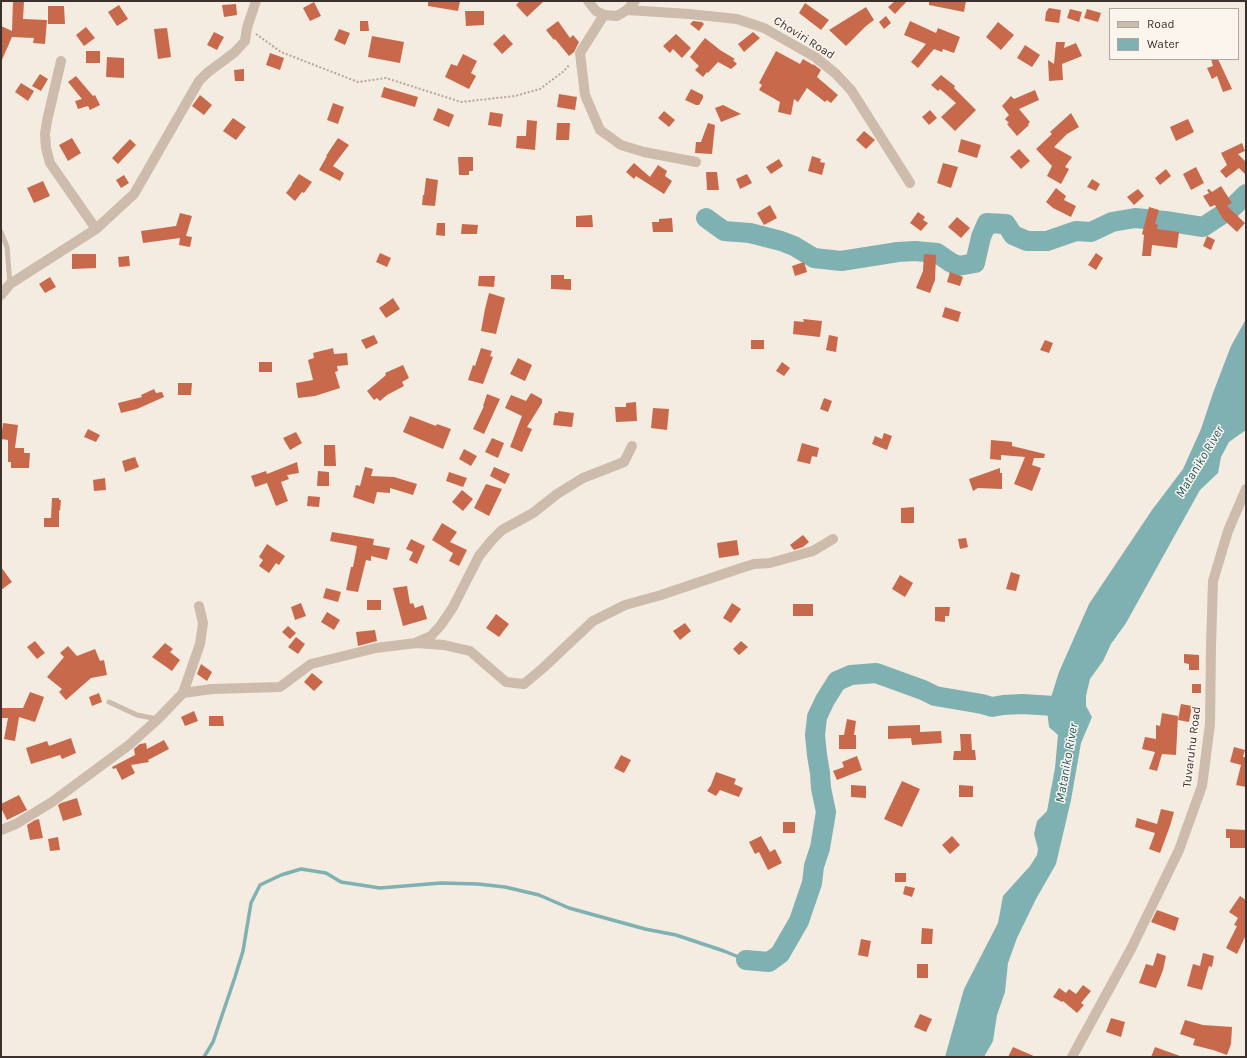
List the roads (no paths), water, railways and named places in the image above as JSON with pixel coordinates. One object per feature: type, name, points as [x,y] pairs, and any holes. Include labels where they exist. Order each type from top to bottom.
[{"type":"street","points":[[1,295],[10,284],[96,229],[134,194],[199,81],[207,73],[235,52],[245,41],[247,28],[256,1]]},
{"type":"street","points":[[588,1],[596,12],[604,15],[616,16],[627,10],[635,1]]},
{"type":"street","name":"Choviri Road","points":[[627,10],[737,19],[764,28],[815,57],[836,73],[851,90],[910,183]]},
{"type":"street","points":[[604,15],[580,53],[585,95],[600,130],[621,145],[644,152],[696,162]]},
{"type":"street","points":[[61,62],[47,121],[45,134],[46,148],[50,163],[96,229]]},
{"type":"street","points":[[416,643],[431,636],[441,625],[453,607],[479,556],[502,530],[534,513],[557,494],[583,478],[624,462],[632,446]]},
{"type":"street","name":"Tuvaruhu Road","points":[[1072,1057],[1130,949],[1179,850],[1202,786],[1210,724],[1213,581],[1228,531],[1246,489]]},
{"type":"street","points":[[183,693],[212,689],[280,687],[311,664],[376,648],[416,643],[470,651],[506,682],[524,684],[593,621],[625,605],[661,595],[754,564],[770,563],[813,551],[833,539]]},
{"type":"street","points":[[1,830],[16,824],[52,802],[129,745],[158,720],[183,693],[200,644],[203,623],[199,606]]},
{"type":"lane","points":[[1,232],[7,247],[10,284]]},
{"type":"lane","points":[[109,702],[137,715],[158,720]]},
{"type":"water","name":"Mataniko River","points":[[1246,319],[1246,430],[1229,442],[1221,457],[1218,473],[1200,490],[1126,623],[1111,644],[1103,661],[1090,679],[1086,696],[1086,706],[1092,717],[1081,743],[1071,800],[1056,864],[1036,899],[1017,938],[1008,963],[1005,992],[997,1015],[993,1041],[984,1057],[945,1057],[964,989],[998,923],[1003,896],[1030,866],[1037,855],[1038,849],[1034,834],[1037,821],[1047,811],[1055,768],[1058,735],[1049,727],[1047,710],[1059,672],[1089,604],[1152,510],[1183,469],[1201,429],[1231,346]]},
{"type":"waterway","points":[[706,218],[724,231],[750,233],[781,241],[794,246],[814,258],[841,261],[898,252],[915,251],[937,253],[958,266],[975,263],[981,237],[987,223],[1006,224],[1013,235],[1027,241],[1047,241],[1076,231],[1091,232],[1112,222],[1135,218],[1203,227],[1232,208],[1246,194]]},
{"type":"waterway","points":[[746,960],[769,962],[780,954],[799,921],[812,883],[814,866],[820,848],[826,812],[821,788],[815,735],[817,717],[825,700],[837,681],[851,675],[876,673],[923,690],[935,696],[992,707],[1023,704],[1054,706]]},
{"type":"waterway","points":[[204,1057],[213,1042],[235,977],[243,951],[251,903],[260,885],[281,875],[301,869],[326,873],[341,882],[380,888],[441,883],[478,884],[505,887],[539,895],[569,908],[645,929],[676,935],[746,960]]}]
